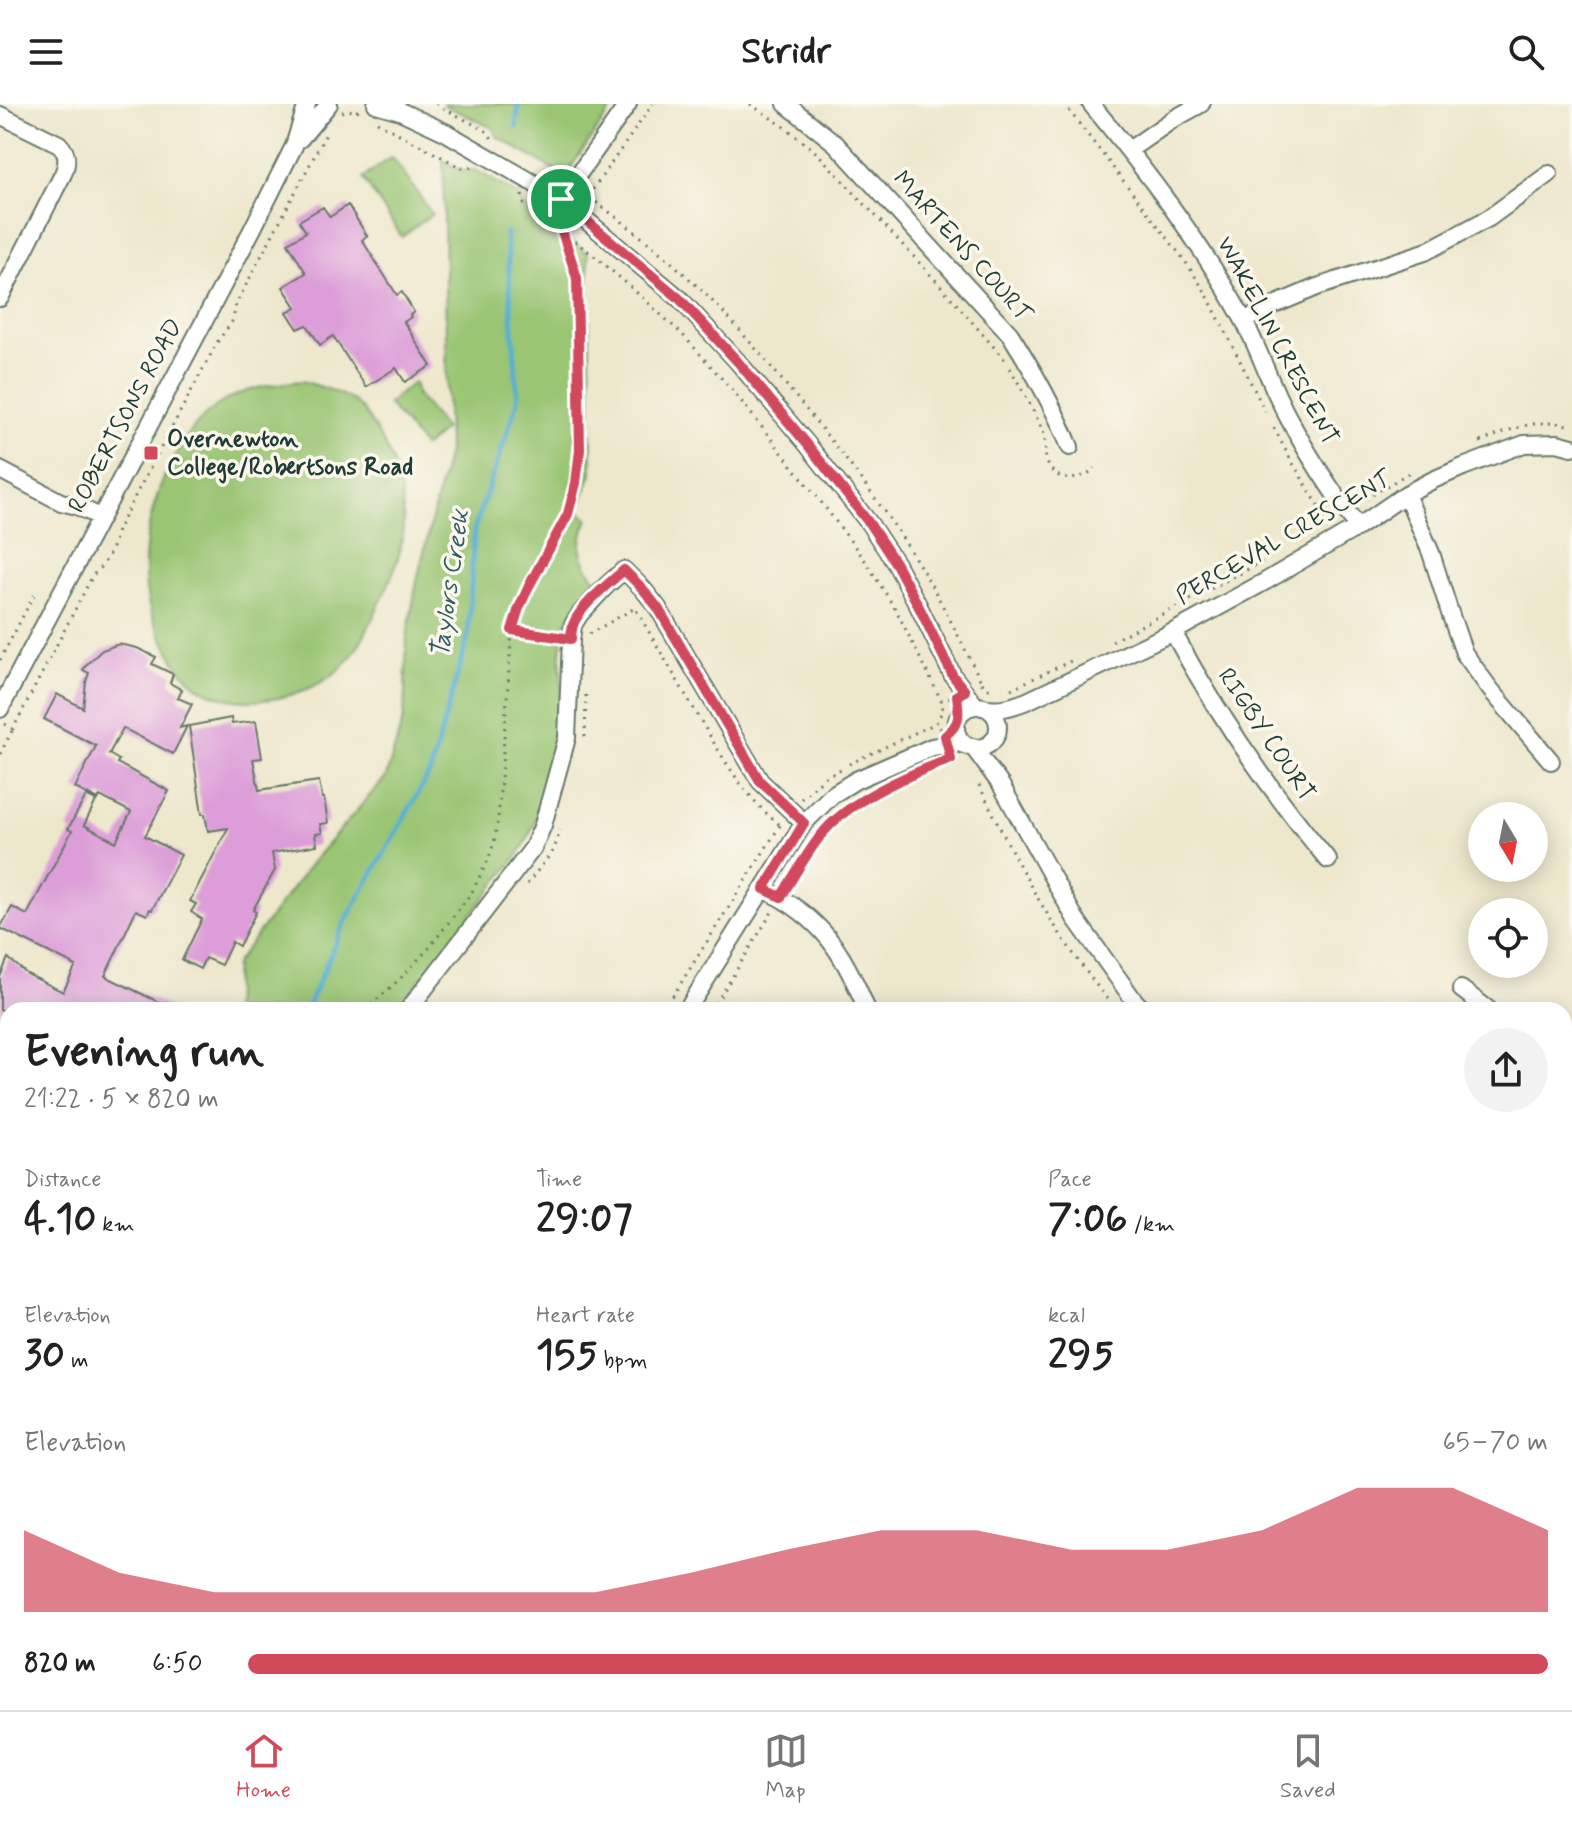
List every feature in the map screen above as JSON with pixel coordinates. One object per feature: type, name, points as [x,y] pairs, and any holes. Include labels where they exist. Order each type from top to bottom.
[{"type":"street","name":"ROBERTSONS ROAD","points":[[0,709],[220,292],[294,146],[307,104]]},
{"type":"street","points":[[561,199],[628,104]]},
{"type":"street","name":"MARTENS COURT","points":[[786,104],[836,144],[1010,334],[1036,376],[1070,447]]},
{"type":"street","name":"WAKELIN CRESCENT","points":[[1091,104],[1194,237],[1244,321],[1288,419],[1358,527]]},
{"type":"street","points":[[1129,150],[1201,104]]},
{"type":"street","points":[[374,112],[396,108],[445,132],[561,199],[680,299],[738,362],[869,523],[896,564],[953,676],[959,737],[1001,785],[1075,918],[1136,1002]]},
{"type":"street","name":"ROBERTSONS ROAD","points":[[294,146],[333,110]]},
{"type":"street","points":[[0,115],[59,144],[67,158],[63,174],[0,298]]},
{"type":"street","points":[[1244,321],[1317,287],[1425,252],[1489,218],[1549,174]]},
{"type":"street","name":"PERCEVAL CRESCENT","points":[[979,707],[994,710],[1027,701],[1173,632],[1303,560],[1406,494],[1463,467],[1524,444],[1557,443],[1572,447]]},
{"type":"street","points":[[0,470],[61,502],[73,515],[98,522]]},
{"type":"street","points":[[1406,494],[1431,553],[1464,653],[1551,761]]},
{"type":"street","points":[[413,1002],[533,848],[543,825],[567,738],[579,637],[573,625],[607,585],[618,565],[658,608],[760,781],[804,823]]},
{"type":"street","name":"RIGBY COURT","points":[[1173,632],[1245,753],[1328,860]]},
{"type":"street","points":[[954,696],[993,714],[996,720],[995,762],[1001,785]]},
{"type":"street","name":"PERCEVAL CRESCENT","points":[[996,736],[1004,723],[1027,701]]},
{"type":"street","points":[[942,742],[965,711],[979,707]]},
{"type":"street","points":[[692,1002],[804,823],[820,805],[844,787],[942,742],[984,747],[996,736]]},
{"type":"street","points":[[764,889],[805,914],[835,945],[863,1002]]},
{"type":"street","points":[[1461,989],[1478,1002]]},
{"type":"path","points":[[333,110],[357,112],[361,104]]},
{"type":"path","points":[[436,104],[488,132],[495,144]]},
{"type":"path","points":[[588,196],[653,104]]},
{"type":"path","points":[[750,104],[818,154],[958,304],[1007,362],[1045,435],[1045,453],[1051,470],[1072,479],[1089,475],[1095,468]]},
{"type":"path","points":[[1064,104],[1185,261],[1206,293],[1266,413]]},
{"type":"path","points":[[374,112],[462,168],[477,167]]},
{"type":"path","points":[[0,754],[93,575],[103,566],[113,549],[117,530],[218,341],[233,320],[236,304],[330,127]]},
{"type":"path","points":[[571,185],[626,224],[684,274],[773,370],[877,501],[914,556],[982,683],[989,689],[1000,691]]},
{"type":"path","points":[[522,195],[524,204],[625,282],[682,334],[743,403],[864,559],[954,696]]},
{"type":"path","points":[[374,1002],[429,948],[472,892],[494,843],[512,630],[529,586],[568,514],[580,450],[577,278],[562,231],[561,199]]},
{"type":"path","points":[[1273,427],[1323,513],[1323,526],[1319,532]]},
{"type":"path","points":[[1113,641],[1281,552]]},
{"type":"path","points":[[0,660],[34,595]]},
{"type":"path","points":[[512,630],[579,637],[635,608],[727,765],[762,811],[780,825]]},
{"type":"path","points":[[1009,690],[1077,658]]},
{"type":"path","points":[[717,1002],[822,834],[849,808],[951,759],[936,723],[954,696],[982,683]]},
{"type":"path","points":[[582,745],[586,733],[586,691]]},
{"type":"path","points":[[0,722],[13,729]]},
{"type":"path","points":[[977,780],[1046,912],[1110,1002]]},
{"type":"path","points":[[525,887],[554,850],[561,823]]},
{"type":"green space","points":[[442,104],[615,104],[563,175],[496,136],[493,128]]},
{"type":"green space","points":[[392,157],[432,214],[402,237],[363,178]]},
{"type":"green space","points":[[443,160],[462,171],[476,170],[521,197],[522,206],[588,253],[592,473],[578,510],[588,519],[581,553],[598,583],[574,609],[565,627],[557,743],[548,783],[527,839],[519,854],[402,1002],[233,1002],[235,964],[313,861],[386,777],[404,717],[407,637],[448,452]]},
{"type":"green space","points":[[302,381],[347,397],[357,404],[385,446],[396,473],[402,502],[403,531],[399,553],[365,634],[349,659],[335,673],[320,683],[282,697],[241,701],[222,697],[204,690],[189,679],[175,661],[157,627],[148,601],[145,570],[147,538],[154,506],[181,445],[199,421],[221,403],[250,390]]},
{"type":"green space","points":[[414,382],[417,395],[445,429],[424,447],[388,404]]},
{"type":"building","points":[[348,205],[367,236],[362,240],[397,295],[402,292],[414,312],[404,322],[431,366],[405,382],[396,368],[366,387],[333,336],[320,345],[307,325],[298,329],[287,312],[296,307],[283,287],[306,273],[288,243],[306,232],[299,221],[323,207],[330,217]]},
{"type":"building","points":[[119,644],[156,657],[152,664],[173,674],[170,683],[182,690],[178,698],[192,704],[180,728],[187,726],[173,754],[123,728],[109,754],[119,760],[117,763],[169,791],[145,836],[181,855],[152,910],[147,915],[136,910],[105,976],[159,1002],[0,1002],[0,977],[8,958],[27,974],[63,992],[76,966],[0,928],[12,907],[27,915],[72,831],[68,829],[86,796],[96,801],[84,825],[116,842],[131,812],[100,796],[98,800],[75,788],[96,746],[44,719],[57,694],[83,708],[89,673],[83,670],[102,650]]},
{"type":"building","points":[[231,718],[232,724],[256,721],[262,758],[253,759],[259,790],[319,781],[328,823],[320,824],[322,833],[315,834],[317,845],[272,853],[275,870],[253,910],[256,912],[239,946],[232,942],[221,965],[205,958],[200,969],[182,960],[202,919],[191,912],[196,904],[190,901],[228,828],[208,831],[205,814],[202,814],[189,726]]},
{"type":"waterway","name":"Taylors Creek","points":[[516,127],[519,104]]},
{"type":"waterway","name":"Taylors Creek","points":[[310,1002],[345,922],[430,772],[468,637],[474,530],[518,401],[506,232]]},
{"type":"place","name":"Overnewton College/Robertsons Road","points":[[151,453]]},
{"type":"route","points":[[561,199],[680,299],[807,444],[869,523],[896,564],[953,676],[965,691],[957,695],[960,715],[945,736],[951,759],[849,808],[822,834],[781,897],[764,889],[804,823],[760,781],[652,598],[624,570],[580,614],[573,625],[571,639],[512,630],[529,586],[568,514],[580,450],[577,278],[562,231],[561,199]]}]
